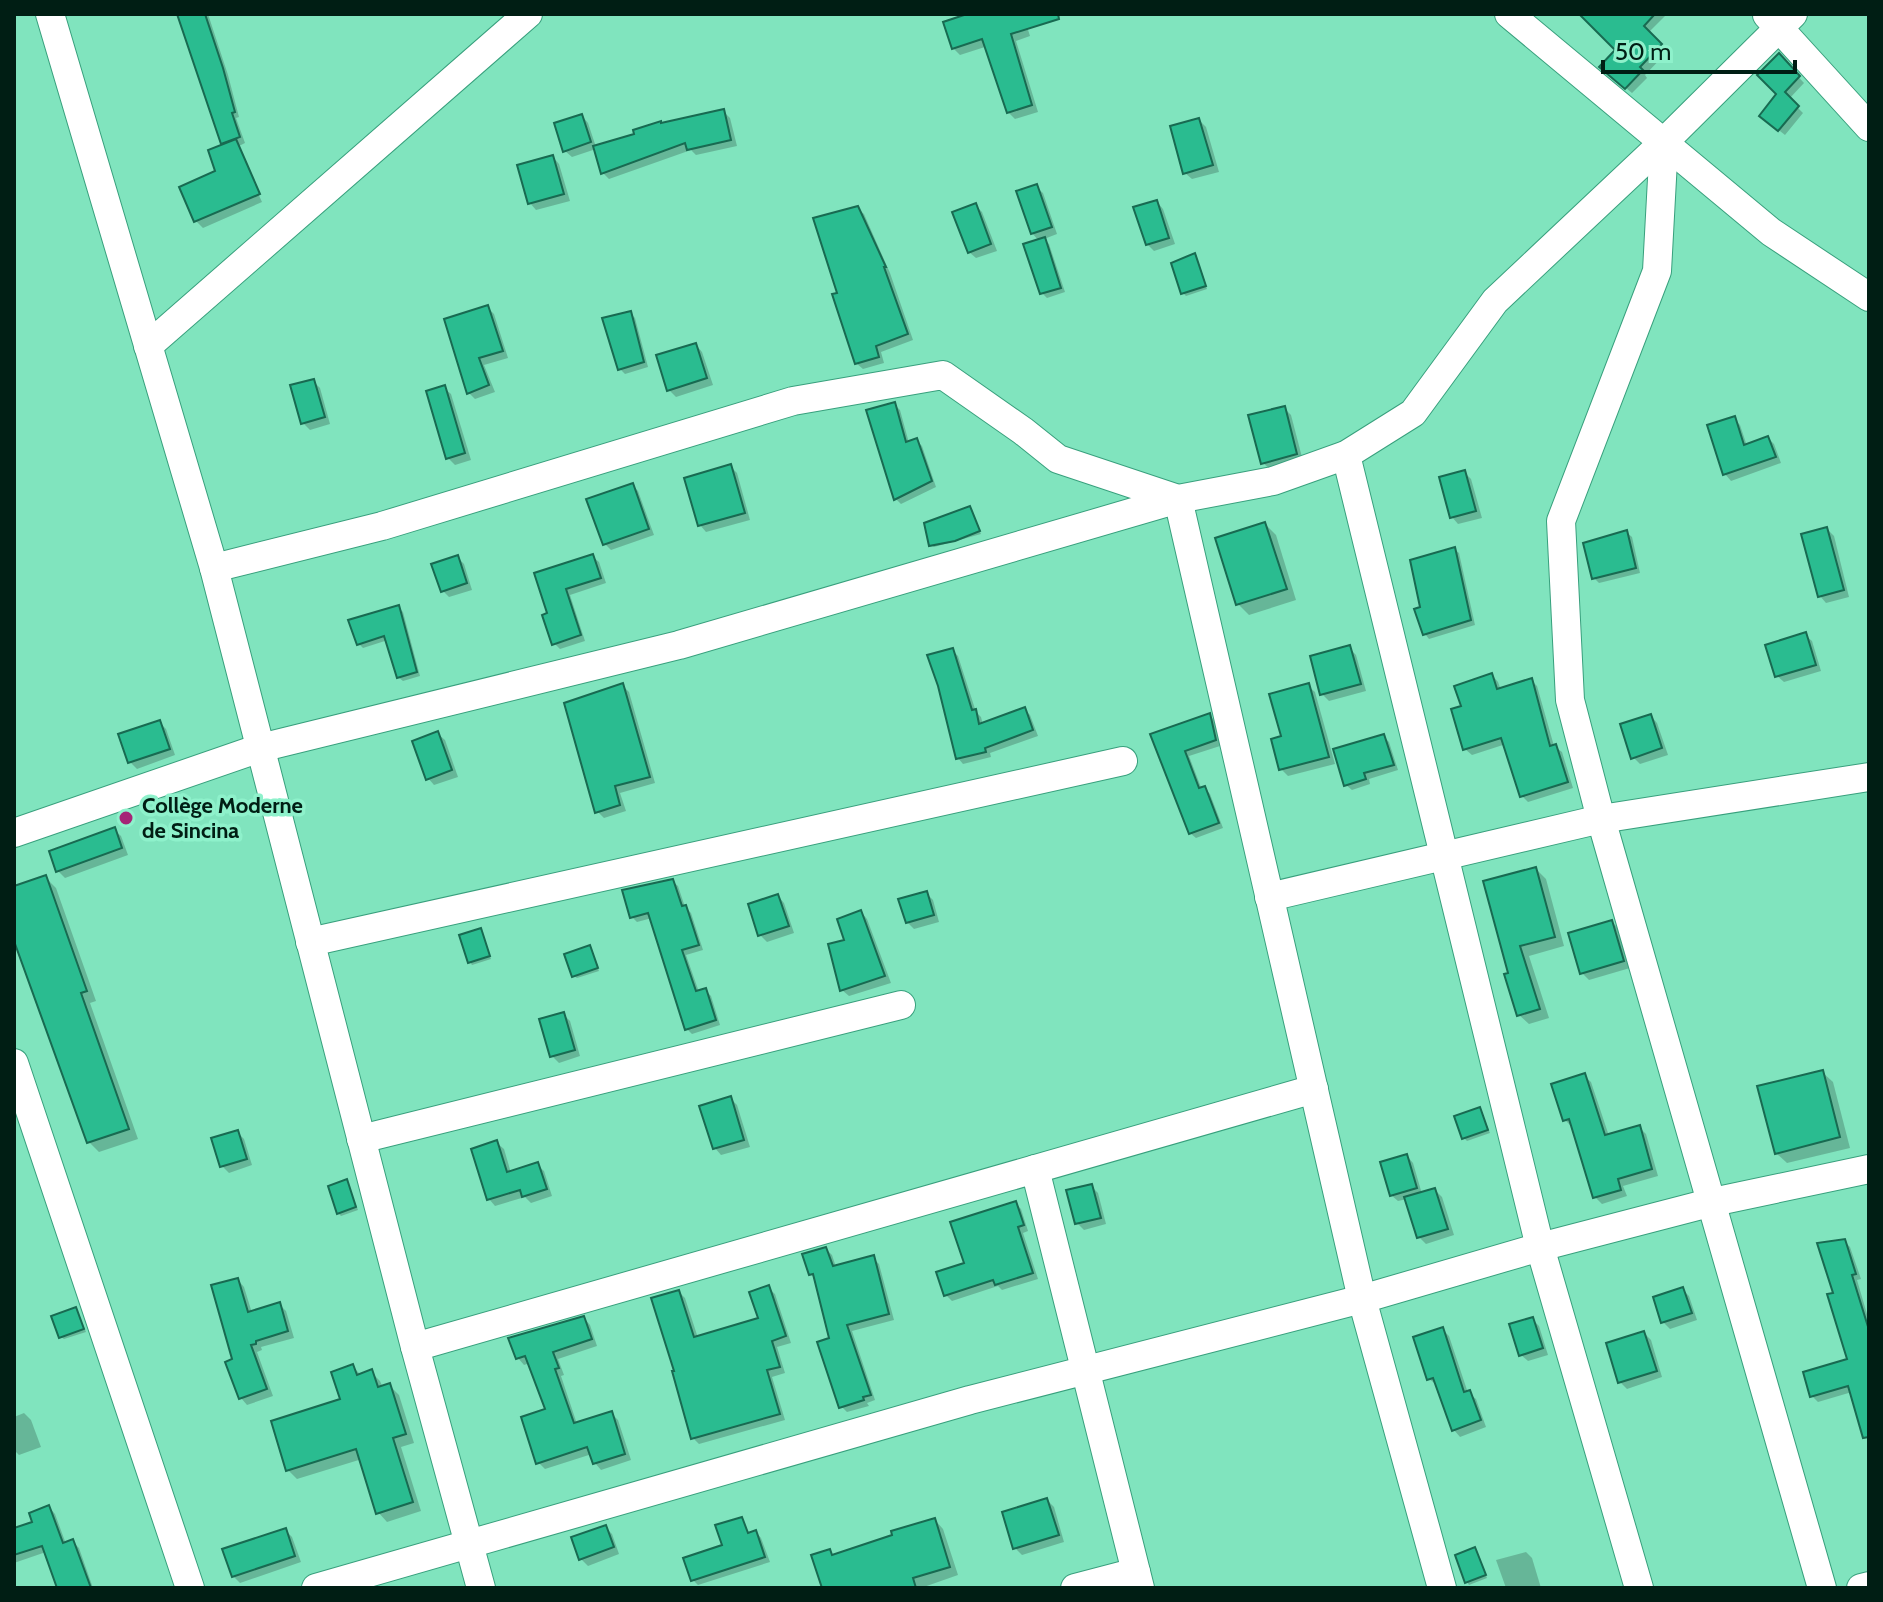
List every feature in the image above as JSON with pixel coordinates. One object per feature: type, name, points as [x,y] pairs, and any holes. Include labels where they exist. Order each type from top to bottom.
[{"type":"street","points":[[50,14],[214,568],[415,1347],[481,1588]]},
{"type":"street","points":[[148,346],[528,14]]},
{"type":"street","points":[[1509,14],[1771,232],[1869,297]]},
{"type":"street","points":[[14,833],[260,748],[679,645],[1178,499],[1273,481],[1346,455],[1413,413],[1495,301],[1664,142],[1780,19],[1869,127]]},
{"type":"street","points":[[1664,142],[1657,271],[1561,521],[1570,700],[1601,819],[1822,1588]]},
{"type":"street","points":[[214,568],[382,526],[793,401],[943,375],[1058,459],[1178,499]]},
{"type":"street","points":[[1346,455],[1540,1247],[1639,1588]]},
{"type":"street","points":[[1178,499],[1362,1299],[1442,1588]]},
{"type":"street","points":[[310,942],[1123,761]]},
{"type":"street","points":[[1269,897],[1601,819],[1869,777]]},
{"type":"street","points":[[361,1139],[901,1005]]},
{"type":"street","points":[[14,1063],[190,1588]]},
{"type":"street","points":[[415,1347],[1314,1089]]},
{"type":"street","points":[[1035,1169],[1138,1580],[1075,1588]]},
{"type":"street","points":[[316,1588],[970,1400],[1362,1299],[1540,1247],[1713,1202],[1869,1169]]},
{"type":"street","points":[[1861,1588],[1869,1586]]},
{"type":"building","points":[[177,14],[205,14],[223,68],[240,137],[221,144]]},
{"type":"building","points":[[967,14],[1058,14],[1059,19],[1011,34],[1032,105],[1007,113],[982,39],[952,49],[943,22]]},
{"type":"building","points":[[1579,14],[1655,14],[1644,26],[1662,44],[1625,89],[1599,67],[1615,50]]},
{"type":"building","points":[[1779,53],[1800,76],[1785,92],[1799,106],[1778,131],[1759,116],[1776,94],[1757,75]]},
{"type":"building","points":[[724,109],[731,140],[687,150],[685,143],[601,174],[593,146],[634,134],[633,130],[661,121]]},
{"type":"building","points":[[582,114],[591,142],[563,152],[554,123]]},
{"type":"building","points":[[1199,118],[1213,165],[1183,174],[1170,126]]},
{"type":"building","points":[[236,139],[260,194],[194,222],[179,187],[215,171],[208,150]]},
{"type":"building","points":[[553,155],[564,194],[528,204],[517,165]]},
{"type":"building","points":[[1037,184],[1052,227],[1031,234],[1016,191]]},
{"type":"building","points":[[1157,200],[1169,238],[1146,245],[1133,207]]},
{"type":"building","points":[[976,203],[991,244],[968,253],[952,212]]},
{"type":"building","points":[[858,206],[886,267],[908,334],[876,346],[879,357],[855,364],[832,294],[837,293],[813,218]]},
{"type":"building","points":[[1045,237],[1061,288],[1040,294],[1023,244]]},
{"type":"building","points":[[1195,253],[1206,286],[1181,294],[1171,263]]},
{"type":"building","points":[[488,305],[503,351],[479,358],[489,385],[467,394],[444,319]]},
{"type":"building","points":[[631,311],[644,362],[618,370],[602,318]]},
{"type":"building","points":[[696,343],[707,378],[667,391],[656,355]]},
{"type":"building","points":[[314,379],[325,417],[301,424],[290,385]]},
{"type":"building","points":[[445,385],[465,453],[446,459],[426,391]]},
{"type":"building","points":[[895,402],[906,442],[917,438],[932,481],[894,500],[866,410]]},
{"type":"building","points":[[1285,406],[1297,454],[1261,464],[1248,415]]},
{"type":"building","points":[[1735,416],[1744,445],[1768,436],[1776,457],[1723,475],[1707,425]]},
{"type":"building","points":[[731,464],[745,513],[698,526],[684,478]]},
{"type":"building","points":[[1465,470],[1476,511],[1450,518],[1439,477]]},
{"type":"building","points":[[633,483],[649,529],[603,545],[586,499]]},
{"type":"building","points":[[970,506],[980,531],[955,541],[929,546],[924,523]]},
{"type":"building","points":[[1265,522],[1287,589],[1236,605],[1215,538]]},
{"type":"building","points":[[1827,527],[1844,590],[1818,597],[1801,534]]},
{"type":"building","points":[[1627,530],[1636,568],[1592,579],[1583,543]]},
{"type":"building","points":[[1455,547],[1471,620],[1423,635],[1414,609],[1420,607],[1410,560]]},
{"type":"building","points":[[593,554],[601,578],[566,589],[581,635],[552,645],[542,615],[547,613],[534,573]]},
{"type":"building","points":[[458,555],[467,583],[441,592],[431,564]]},
{"type":"building","points":[[399,605],[417,672],[397,678],[384,636],[357,645],[348,620]]},
{"type":"building","points":[[1806,632],[1816,665],[1775,677],[1765,645]]},
{"type":"building","points":[[1350,645],[1361,684],[1320,695],[1310,656]]},
{"type":"building","points":[[953,648],[979,724],[1025,707],[1033,730],[985,748],[986,752],[956,759],[927,655]]},
{"type":"building","points":[[1492,673],[1497,689],[1532,678],[1550,746],[1556,744],[1568,782],[1520,797],[1501,738],[1463,750],[1451,709],[1461,706],[1454,686]]},
{"type":"building","points":[[623,683],[650,777],[615,786],[620,805],[595,813],[564,703]]},
{"type":"building","points":[[1309,683],[1329,757],[1279,770],[1271,739],[1281,736],[1269,694]]},
{"type":"building","points":[[1210,713],[1216,740],[1185,751],[1199,788],[1205,786],[1219,823],[1189,834],[1150,734]]},
{"type":"building","points":[[1651,714],[1662,748],[1631,759],[1620,724]]},
{"type":"building","points":[[160,720],[170,749],[128,763],[118,734]]},
{"type":"building","points":[[438,731],[452,770],[426,780],[412,741]]},
{"type":"building","points":[[1384,734],[1394,765],[1364,773],[1366,779],[1344,786],[1333,749]]},
{"type":"building","points":[[115,827],[122,848],[56,872],[49,851]]},
{"type":"building","points":[[1536,867],[1555,937],[1520,946],[1540,1009],[1517,1016],[1483,881]]},
{"type":"building","points":[[46,875],[87,991],[81,993],[129,1129],[87,1143],[14,941],[14,886]]},
{"type":"building","points":[[673,879],[682,906],[686,905],[699,945],[682,950],[696,991],[706,988],[716,1020],[685,1030],[648,913],[630,918],[622,890]]},
{"type":"building","points":[[927,891],[934,915],[906,923],[898,899]]},
{"type":"building","points":[[778,894],[789,926],[758,936],[748,904]]},
{"type":"building","points":[[861,910],[885,976],[840,991],[828,944],[844,940],[837,919]]},
{"type":"building","points":[[1612,920],[1624,961],[1580,974],[1568,933]]},
{"type":"building","points":[[481,928],[490,956],[468,963],[459,935]]},
{"type":"building","points":[[590,945],[598,968],[572,977],[564,954]]},
{"type":"building","points":[[564,1012],[575,1050],[550,1057],[539,1019]]},
{"type":"building","points":[[1823,1070],[1840,1137],[1775,1154],[1757,1086]]},
{"type":"building","points":[[1585,1073],[1605,1135],[1640,1125],[1652,1169],[1618,1179],[1621,1190],[1593,1198],[1569,1119],[1563,1121],[1551,1084]]},
{"type":"building","points":[[731,1096],[744,1140],[713,1149],[699,1106]]},
{"type":"building","points":[[1480,1107],[1488,1130],[1462,1139],[1454,1116]]},
{"type":"building","points":[[238,1130],[247,1159],[220,1167],[211,1138]]},
{"type":"building","points":[[497,1140],[507,1172],[538,1162],[547,1189],[522,1197],[520,1190],[487,1200],[471,1149]]},
{"type":"building","points":[[1407,1154],[1417,1188],[1390,1196],[1380,1162]]},
{"type":"building","points":[[347,1179],[356,1207],[337,1214],[328,1186]]},
{"type":"building","points":[[1092,1184],[1101,1218],[1075,1224],[1066,1190]]},
{"type":"building","points":[[1435,1188],[1448,1229],[1417,1238],[1404,1197]]},
{"type":"building","points":[[1016,1201],[1024,1225],[1018,1227],[1033,1273],[995,1285],[993,1280],[944,1296],[936,1272],[964,1263],[950,1222]]},
{"type":"building","points":[[1845,1239],[1856,1274],[1852,1275],[1869,1330],[1869,1437],[1863,1438],[1848,1386],[1810,1397],[1803,1372],[1847,1359],[1827,1294],[1833,1293],[1817,1243]]},
{"type":"building","points":[[826,1247],[833,1266],[874,1255],[889,1314],[847,1325],[871,1395],[839,1408],[817,1342],[829,1338],[813,1274],[809,1275],[802,1254]]},
{"type":"building","points":[[238,1278],[248,1312],[280,1302],[288,1331],[251,1345],[267,1389],[239,1399],[225,1362],[232,1359],[211,1285]]},
{"type":"building","points":[[769,1285],[786,1336],[772,1341],[780,1367],[767,1370],[780,1414],[691,1439],[651,1298],[679,1290],[694,1337],[758,1318],[749,1292]]},
{"type":"building","points":[[1683,1287],[1692,1313],[1661,1323],[1653,1297]]},
{"type":"building","points":[[76,1307],[84,1329],[59,1338],[51,1316]]},
{"type":"building","points":[[584,1316],[592,1339],[553,1352],[559,1368],[555,1369],[574,1423],[612,1411],[625,1454],[593,1464],[587,1447],[536,1464],[521,1417],[545,1409],[525,1356],[516,1359],[508,1338]]},
{"type":"building","points":[[1533,1317],[1543,1348],[1519,1356],[1509,1324]]},
{"type":"building","points":[[1443,1327],[1464,1392],[1470,1390],[1481,1420],[1452,1431],[1433,1378],[1427,1380],[1413,1337]]},
{"type":"building","points":[[1644,1331],[1657,1371],[1618,1383],[1606,1343]]},
{"type":"building","points":[[353,1364],[357,1375],[372,1369],[378,1387],[390,1383],[406,1434],[393,1438],[413,1502],[376,1514],[356,1449],[286,1471],[271,1421],[340,1399],[331,1372]]},
{"type":"building","points":[[1047,1498],[1059,1535],[1013,1549],[1002,1512]]},
{"type":"building","points":[[49,1505],[63,1543],[73,1539],[91,1588],[57,1588],[42,1546],[14,1555],[14,1528],[32,1522],[29,1513]]},
{"type":"building","points":[[742,1517],[748,1533],[756,1530],[765,1557],[691,1581],[683,1558],[722,1545],[715,1525]]},
{"type":"building","points":[[935,1518],[950,1567],[913,1578],[916,1588],[822,1588],[811,1555],[830,1549],[832,1555],[892,1535],[891,1531]]},
{"type":"building","points":[[606,1525],[614,1547],[579,1560],[571,1537]]},
{"type":"building","points":[[286,1528],[295,1556],[232,1577],[222,1549]]},
{"type":"building","points":[[1475,1547],[1486,1575],[1465,1583],[1455,1555]]},
{"type":"place","name":"Collège Moderne de Sincina","points":[[126,818]]}]
